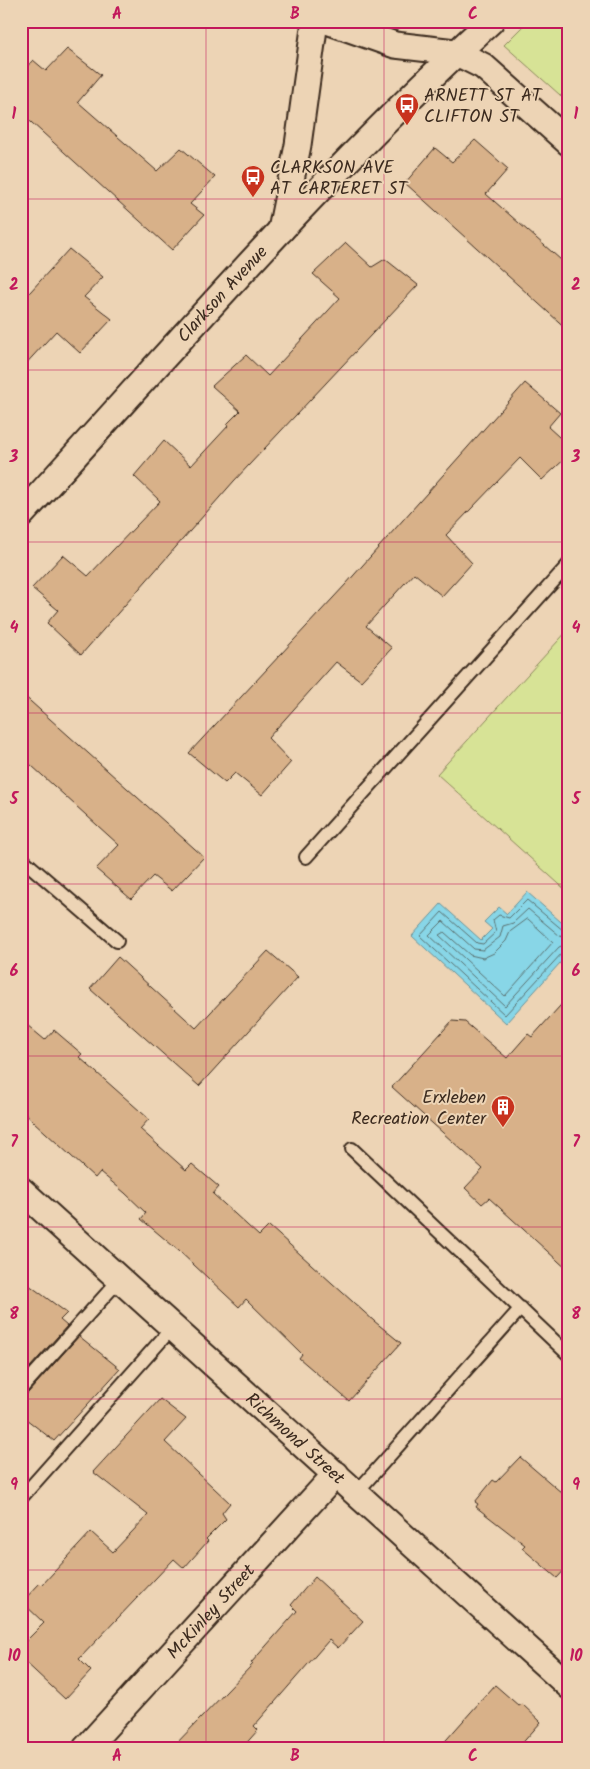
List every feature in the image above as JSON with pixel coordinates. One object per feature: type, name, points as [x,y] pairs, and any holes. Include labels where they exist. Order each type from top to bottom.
[{"type":"street","name":"Clarkson Avenue","points":[[21,515],[280,230],[298,145],[315,21]]},
{"type":"street","points":[[327,21],[395,45],[455,52],[483,66],[569,143]]},
{"type":"street","points":[[280,230],[455,52],[490,21]]},
{"type":"street","name":"Richmond Street","points":[[21,1190],[569,1686]]},
{"type":"street","name":"McKinley Street","points":[[86,1748],[336,1474]]},
{"type":"lane","points":[[306,857],[569,564]]},
{"type":"lane","points":[[21,858],[117,941]]},
{"type":"lane","points":[[352,1148],[569,1355]]},
{"type":"lane","points":[[21,1388],[120,1279]]},
{"type":"lane","points":[[356,1493],[521,1308]]},
{"type":"lane","points":[[21,1498],[173,1327]]},
{"type":"green space","points":[[528,21],[569,21],[569,103],[504,45]]},
{"type":"green space","points":[[569,629],[569,893],[437,774]]},
{"type":"water","points":[[527,892],[569,929],[569,953],[506,1023],[412,936],[441,904],[481,940],[492,929],[484,922],[499,907],[507,914]]},
{"type":"building","points":[[67,49],[101,75],[78,102],[157,171],[181,148],[215,177],[190,204],[204,215],[172,250],[21,113],[21,73],[33,60],[46,71]]},
{"type":"building","points":[[475,140],[508,169],[486,194],[569,267],[569,331],[405,183],[435,148],[452,162]]},
{"type":"building","points":[[346,243],[372,267],[385,259],[418,285],[234,481],[81,655],[47,623],[58,610],[32,588],[63,555],[88,576],[160,501],[134,476],[164,441],[191,466],[229,425],[227,424],[240,411],[212,386],[246,355],[268,376],[340,298],[313,274]]},
{"type":"building","points":[[69,249],[103,277],[84,297],[112,319],[80,353],[56,331],[21,369],[21,302]]},
{"type":"building","points":[[525,383],[560,413],[548,427],[569,446],[569,455],[542,480],[520,458],[446,535],[472,563],[442,596],[414,573],[366,626],[392,648],[361,681],[336,662],[268,738],[291,762],[262,795],[235,773],[225,783],[189,753],[346,584]]},
{"type":"building","points":[[21,693],[204,857],[172,891],[153,876],[131,899],[96,869],[119,845],[21,756]]},
{"type":"building","points":[[268,951],[298,977],[199,1086],[90,989],[118,957],[196,1028]]},
{"type":"building","name":"Erxleben Recreation Center","points":[[569,996],[569,1271],[489,1198],[482,1204],[465,1188],[483,1169],[392,1087],[452,1021],[465,1022],[507,1058],[528,1034],[532,1037]]},
{"type":"building","points":[[21,1020],[45,1040],[54,1030],[82,1054],[79,1057],[149,1119],[140,1129],[186,1170],[192,1164],[219,1187],[213,1194],[259,1236],[269,1226],[401,1343],[349,1401],[299,1358],[302,1354],[246,1299],[239,1307],[179,1251],[141,1219],[146,1213],[125,1193],[100,1172],[95,1178],[21,1110]]},
{"type":"building","points":[[21,1279],[67,1313],[60,1320],[67,1326],[21,1377]]},
{"type":"building","points":[[79,1336],[120,1369],[54,1441],[21,1415],[21,1397],[27,1394]]},
{"type":"building","points":[[160,1399],[186,1419],[165,1442],[230,1503],[222,1513],[226,1519],[206,1539],[208,1541],[184,1568],[174,1559],[79,1659],[91,1671],[65,1699],[21,1658],[21,1646],[44,1623],[22,1602],[40,1583],[42,1585],[91,1532],[113,1552],[148,1515],[93,1472]]},
{"type":"building","points":[[520,1457],[569,1499],[569,1565],[557,1578],[522,1548],[525,1545],[476,1507],[478,1504],[475,1502],[493,1480],[496,1482]]},
{"type":"building","points":[[315,1577],[363,1621],[338,1648],[329,1640],[254,1726],[258,1730],[242,1748],[172,1748],[253,1664],[251,1663],[297,1611],[291,1605]]},
{"type":"building","points":[[495,1685],[519,1706],[522,1704],[541,1722],[518,1748],[439,1748]]},
{"type":"place","name":"ARNETT ST AT CLIFTON ST","points":[[407,126]]},
{"type":"place","name":"CLARKSON AVE AT CARTERET ST","points":[[253,198]]},
{"type":"place","name":"Erxleben Recreation Center","points":[[503,1128]]}]
